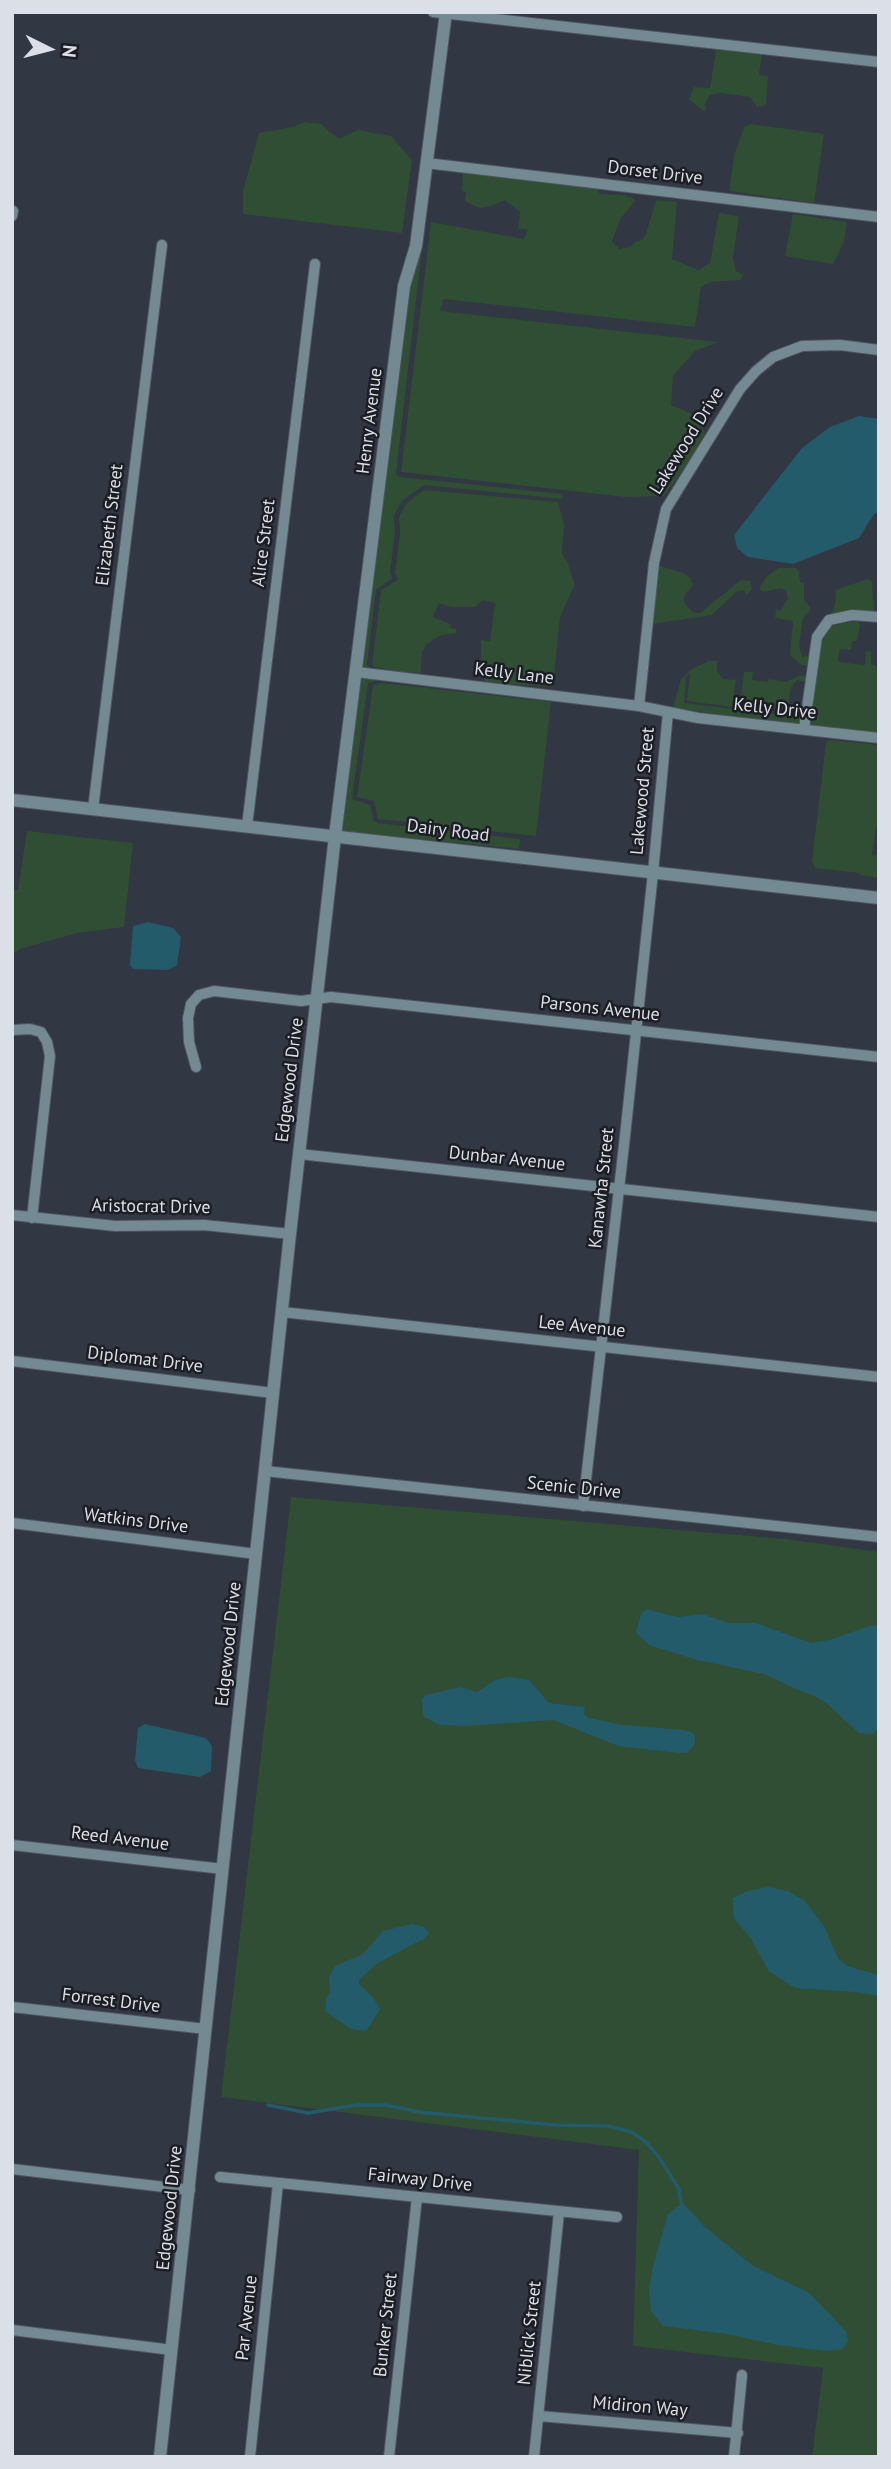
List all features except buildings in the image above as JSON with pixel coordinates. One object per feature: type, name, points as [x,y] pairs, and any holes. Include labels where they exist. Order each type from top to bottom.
[{"type":"street","points":[[441,13],[879,62]]},
{"type":"street","name":"Henry Avenue","points":[[335,836],[404,286],[416,246],[441,13]]},
{"type":"street","name":"Dorset Drive","points":[[426,163],[879,217]]},
{"type":"street","name":"Elizabeth Street","points":[[93,809],[162,245]]},
{"type":"street","name":"Alice Street","points":[[247,826],[315,264]]},
{"type":"street","name":"Lakewood Drive","points":[[639,706],[654,563],[666,509],[740,389],[756,370],[773,357],[802,345],[840,345],[879,350]]},
{"type":"street","points":[[804,729],[817,637],[828,620],[852,615],[879,617]]},
{"type":"street","name":"Kelly Lane","points":[[356,672],[639,706],[668,712]]},
{"type":"street","name":"Kelly Drive","points":[[668,712],[698,718],[879,737]]},
{"type":"street","name":"Lakewood Street","points":[[653,873],[668,712]]},
{"type":"street","name":"Dairy Road","points":[[12,800],[879,898]]},
{"type":"street","name":"Edgewood Drive","points":[[160,2457],[335,836]]},
{"type":"street","name":"Kanawha Street","points":[[583,1506],[653,873]]},
{"type":"street","name":"Parsons Avenue","points":[[196,1067],[188,1042],[191,1004],[199,995],[214,991],[301,1001],[331,997],[879,1057]]},
{"type":"street","points":[[12,1030],[30,1029],[41,1032],[49,1049],[50,1065],[32,1218]]},
{"type":"street","name":"Dunbar Avenue","points":[[299,1154],[879,1217]]},
{"type":"street","name":"Aristocrat Drive","points":[[12,1215],[116,1226],[204,1225],[290,1234]]},
{"type":"street","name":"Lee Avenue","points":[[282,1312],[879,1377]]},
{"type":"street","name":"Diplomat Drive","points":[[12,1361],[273,1393]]},
{"type":"street","name":"Scenic Drive","points":[[265,1471],[879,1537]]},
{"type":"street","name":"Watkins Drive","points":[[12,1523],[256,1554]]},
{"type":"street","name":"Reed Avenue","points":[[12,1845],[223,1869]]},
{"type":"street","name":"Forrest Drive","points":[[12,2007],[206,2029]]},
{"type":"street","points":[[12,2169],[190,2190]]},
{"type":"street","name":"Fairway Drive","points":[[220,2177],[617,2217]]},
{"type":"street","name":"Par Avenue","points":[[250,2457],[278,2183]]},
{"type":"street","name":"Bunker Street","points":[[389,2457],[417,2197]]},
{"type":"street","name":"Niblick Street","points":[[534,2457],[559,2212]]},
{"type":"street","points":[[12,2330],[172,2350]]},
{"type":"street","points":[[734,2457],[742,2375]]},
{"type":"street","name":"Midiron Way","points":[[539,2416],[738,2433]]},
{"type":"green space","points":[[716,50],[762,54],[759,75],[768,76],[766,105],[757,107],[750,97],[721,93],[710,95],[705,104],[706,111],[689,99],[694,87],[710,88]]},
{"type":"green space","points":[[304,122],[321,124],[339,139],[358,130],[391,136],[412,160],[402,233],[243,214],[243,191],[259,133],[293,127]]},
{"type":"green space","points":[[751,124],[824,134],[814,203],[729,191],[734,156],[744,127]]},
{"type":"green space","points":[[463,173],[596,187],[600,194],[625,195],[636,200],[621,218],[612,241],[619,249],[630,247],[642,240],[656,200],[677,202],[672,259],[698,270],[710,263],[719,213],[739,216],[733,258],[736,271],[744,275],[740,280],[711,282],[701,287],[695,327],[444,299],[440,311],[718,342],[695,351],[673,376],[671,405],[692,414],[705,432],[693,456],[664,496],[626,497],[401,472],[431,222],[524,239],[528,229],[518,229],[520,212],[505,200],[479,208],[465,201],[466,192],[462,191]]},
{"type":"green space","points":[[793,214],[847,222],[844,242],[833,264],[785,256]]},
{"type":"green space","points":[[423,239],[396,474],[400,477],[563,494],[562,499],[424,485],[402,501],[394,516],[395,533],[390,572],[392,578],[376,590],[367,665],[381,679],[368,683],[352,799],[370,805],[374,821],[378,823],[520,839],[519,849],[342,831],[410,287]]},
{"type":"green space","points":[[424,490],[558,502],[564,524],[562,554],[575,585],[560,617],[553,687],[485,682],[481,640],[490,641],[495,603],[482,600],[475,607],[451,607],[439,603],[433,617],[450,624],[457,633],[441,635],[426,645],[422,652],[421,673],[398,672],[372,666],[381,590],[398,580],[395,573],[400,533],[399,517],[406,504]]},
{"type":"green space","points":[[660,566],[690,578],[693,585],[685,594],[684,602],[694,613],[700,613],[741,580],[750,581],[752,589],[747,595],[744,590],[736,592],[712,615],[652,624]]},
{"type":"green space","points":[[778,568],[796,568],[800,582],[804,583],[804,600],[810,611],[803,618],[799,645],[802,657],[809,656],[806,666],[790,655],[793,621],[775,618],[776,610],[781,610],[788,598],[786,591],[781,588],[764,592],[759,589],[766,577]]},
{"type":"green space","points":[[867,579],[872,581],[874,612],[830,616],[835,605],[836,590]]},
{"type":"green space","points":[[858,622],[860,625],[857,641],[852,641],[851,650],[840,649],[838,662],[865,665],[866,651],[871,652],[871,664],[879,671],[879,733],[811,725],[818,659],[823,639],[834,625]]},
{"type":"green space","points":[[709,661],[717,661],[717,671],[723,679],[736,680],[732,707],[687,701],[690,673],[686,677],[684,703],[800,717],[800,721],[796,725],[673,708],[681,679],[692,669]]},
{"type":"green space","points":[[744,672],[753,672],[752,680],[768,682],[769,679],[786,682],[800,675],[807,677],[806,682],[797,680],[791,687],[788,709],[740,704]]},
{"type":"green space","points":[[382,683],[551,702],[536,836],[378,819],[374,801],[357,797],[373,685]]},
{"type":"green space","points":[[830,740],[879,745],[879,808],[872,855],[879,856],[879,878],[815,868],[812,861],[826,742]]},
{"type":"green space","points":[[27,831],[133,843],[124,927],[77,933],[20,949],[12,955],[12,890],[18,890]]},
{"type":"green space","points":[[291,1497],[786,1539],[879,1552],[879,2457],[812,2457],[823,2368],[633,2346],[639,2150],[221,2097]]},
{"type":"water","points":[[859,416],[879,419],[879,512],[874,514],[859,538],[793,564],[748,557],[737,548],[734,535],[802,448],[830,427]]},
{"type":"water","points":[[148,922],[173,928],[181,937],[177,965],[168,970],[133,969],[130,965],[133,926]]},
{"type":"water","points":[[647,1609],[680,1617],[702,1614],[729,1623],[756,1623],[811,1643],[829,1640],[870,1626],[879,1626],[878,1729],[872,1734],[859,1733],[826,1703],[764,1674],[697,1660],[649,1645],[636,1633],[641,1614]]},
{"type":"water","points":[[509,1677],[529,1680],[549,1703],[585,1707],[584,1714],[589,1718],[623,1725],[684,1730],[694,1733],[695,1744],[687,1753],[679,1753],[618,1746],[553,1720],[465,1726],[439,1725],[423,1716],[422,1699],[426,1695],[460,1687],[477,1692],[495,1680]]},
{"type":"water","points":[[145,1724],[206,1738],[212,1746],[211,1771],[200,1777],[138,1768],[135,1760],[138,1728]]},
{"type":"water","points":[[768,1887],[788,1891],[805,1901],[824,1926],[838,1958],[847,1966],[879,1975],[879,1996],[795,1988],[769,1971],[751,1939],[734,1918],[733,1906],[733,1898],[748,1891]]},
{"type":"water","points":[[412,1924],[424,1927],[429,1933],[425,1938],[376,1964],[359,1980],[359,1984],[373,1997],[380,2009],[366,2031],[351,2029],[325,2011],[326,1998],[330,1993],[329,1977],[335,1966],[363,1954],[383,1931]]},
{"type":"water","points":[[683,2203],[705,2227],[753,2266],[808,2292],[846,2331],[848,2341],[842,2349],[825,2351],[777,2345],[727,2334],[663,2326],[651,2311],[649,2290],[668,2214]]},
{"type":"waterway","points":[[268,2105],[308,2113],[357,2105],[386,2105],[419,2112],[555,2125],[608,2126],[632,2132],[647,2143],[679,2189],[681,2204]]}]
